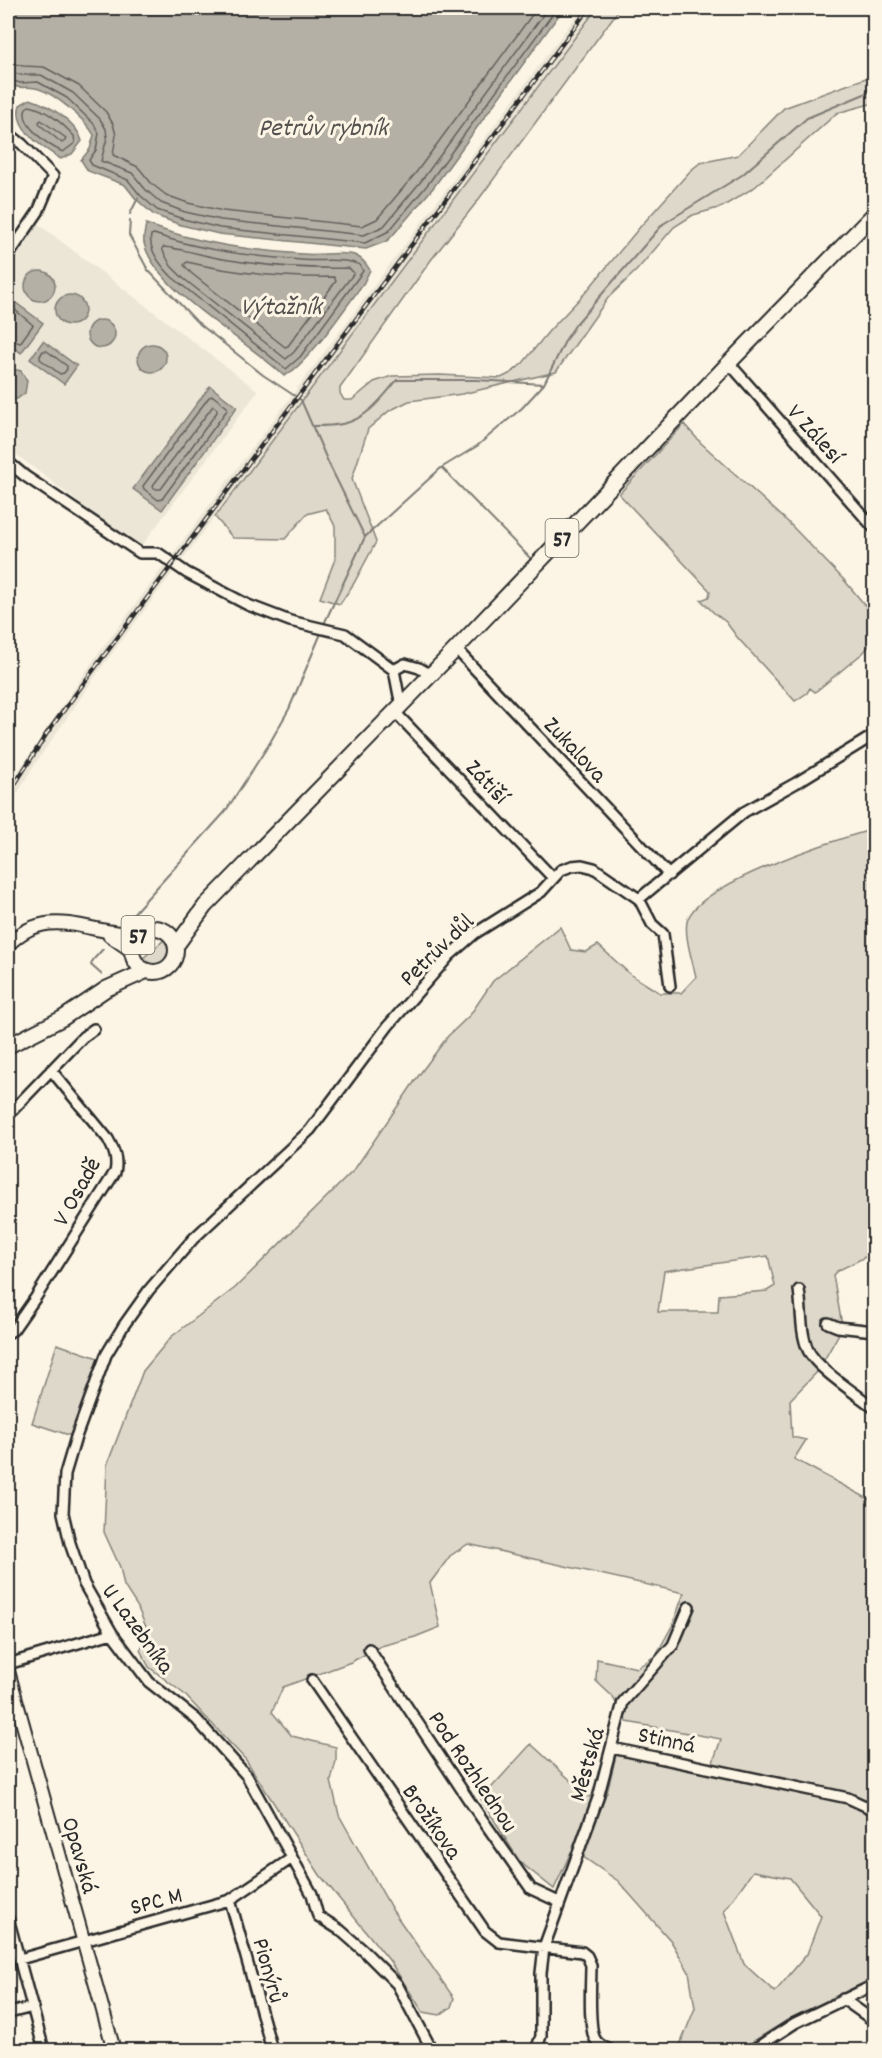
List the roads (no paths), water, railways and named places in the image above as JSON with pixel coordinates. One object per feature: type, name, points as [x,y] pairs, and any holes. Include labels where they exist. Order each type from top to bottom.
[{"type":"main road","name":"57","points":[[132,953],[138,966],[146,971],[157,972],[168,968],[175,958],[176,946],[205,906],[456,650],[874,214]]},
{"type":"main road","name":"57","points":[[165,931],[181,924],[205,906]]},
{"type":"main road","points":[[8,945],[28,929],[51,922],[72,923],[103,931],[139,934]]},
{"type":"main road","name":"57","points":[[106,989],[125,969],[132,953],[134,940],[139,934],[150,928],[165,931],[171,936],[176,946]]},
{"type":"main road","points":[[103,931],[123,943],[132,953]]},
{"type":"main road","name":"57","points":[[8,1046],[63,1018],[106,989],[146,971]]},
{"type":"main road","name":"Opavská","points":[[8,1671],[114,2050]]},
{"type":"street","points":[[8,133],[53,176],[38,212],[8,256]]},
{"type":"street","name":"V Zálesí","points":[[729,363],[874,528]]},
{"type":"street","points":[[8,462],[140,553],[158,553],[187,573],[248,605],[290,621],[345,634],[394,670],[400,707]]},
{"type":"street","name":"Zukalova","points":[[456,650],[669,875]]},
{"type":"street","points":[[394,670],[405,664],[431,675]]},
{"type":"street","name":"Zátiší","points":[[400,707],[552,878]]},
{"type":"street","points":[[670,986],[663,934],[652,924],[639,899],[744,812],[874,735]]},
{"type":"street","name":"Petrův důl","points":[[106,1355],[149,1290],[193,1239],[310,1130],[388,1026],[450,955],[474,934],[541,892],[561,870],[572,866],[594,868],[639,899]]},
{"type":"street","points":[[8,1116],[83,1037],[94,1029]]},
{"type":"street","name":"V Osadě","points":[[8,1333],[13,1330],[36,1297],[116,1166],[116,1157],[108,1139],[51,1070]]},
{"type":"street","points":[[799,1290],[808,1350],[819,1365],[874,1408]]},
{"type":"street","points":[[828,1323],[837,1327],[874,1331]]},
{"type":"street","name":"U Lazebníka","points":[[106,1355],[65,1474],[63,1513],[84,1584],[112,1633],[149,1682],[196,1719],[247,1776],[312,1894],[318,1916],[348,1937],[397,1984],[432,2050]]},
{"type":"street","name":"Městská","points":[[536,2050],[541,2037],[541,1973],[544,1947],[598,1798],[623,1702],[673,1645],[689,1607]]},
{"type":"street","points":[[8,1664],[112,1633]]},
{"type":"street","name":"Pod Rozhlednou","points":[[369,1649],[468,1799],[531,1889],[559,1902]]},
{"type":"street","name":"Brožíkova","points":[[312,1680],[485,1931],[500,1942],[544,1947]]},
{"type":"street","name":"Stinná","points":[[612,1748],[848,1798],[874,1810]]},
{"type":"street","name":"SPC M","points":[[20,1959],[230,1900],[292,1858]]},
{"type":"street","name":"Pionýrů","points":[[230,1900],[272,2050]]},
{"type":"street","points":[[8,1918],[44,2050]]},
{"type":"street","points":[[544,1947],[582,1952],[587,1956],[591,1965],[592,2029],[595,2039],[602,2047],[610,2050]]},
{"type":"street","points":[[753,2050],[795,2023],[874,1985]]},
{"type":"street","points":[[843,1999],[874,2021]]},
{"type":"street","points":[[13,2012],[33,2007]]},
{"type":"water","name":"Petrův rybník","points":[[8,8],[564,8],[433,188],[387,241],[366,249],[219,234],[181,225],[154,215],[136,199],[125,185],[88,171],[81,160],[90,149],[94,135],[83,121],[50,94],[35,88],[18,87],[8,83]]},
{"type":"water","points":[[30,99],[53,110],[74,127],[82,141],[72,154],[61,159],[38,143],[25,129],[20,122],[20,105]]},
{"type":"water","name":"Výtažník","points":[[146,224],[185,237],[243,248],[309,254],[354,255],[364,261],[370,270],[363,284],[314,349],[293,371],[284,376],[184,297],[166,279],[152,261],[144,243]]},
{"type":"water","points":[[40,271],[46,272],[54,280],[54,292],[46,300],[40,301],[34,300],[26,292],[25,286],[26,280],[34,272]]},
{"type":"water","points":[[70,295],[76,296],[84,304],[84,316],[76,324],[70,325],[64,324],[56,316],[55,310],[56,304],[64,296]]},
{"type":"water","points":[[8,297],[43,323],[21,353],[8,343]]},
{"type":"water","points":[[101,320],[111,324],[115,334],[111,344],[101,348],[91,344],[87,334],[91,324]]},
{"type":"water","points":[[43,341],[77,366],[64,384],[30,359]]},
{"type":"water","points":[[152,344],[162,348],[166,358],[162,368],[152,372],[142,368],[138,358],[142,348]]},
{"type":"water","points":[[8,368],[21,371],[27,381],[25,393],[17,399],[8,400]]},
{"type":"water","points":[[210,386],[237,407],[162,510],[133,489]]},
{"type":"waterway","points":[[323,626],[365,537],[441,468],[477,446],[522,408],[544,384],[576,324],[663,224],[742,175],[807,118],[874,90]]},
{"type":"waterway","points":[[130,214],[138,198]]},
{"type":"waterway","points":[[130,221],[129,235],[148,270],[196,321],[263,375],[301,400],[365,537]]},
{"type":"waterway","points":[[313,426],[339,425],[359,418],[373,407],[397,380],[477,380],[544,384]]},
{"type":"waterway","points":[[442,468],[532,560]]},
{"type":"waterway","points":[[132,915],[225,812],[289,709],[322,631]]},
{"type":"waterway","points":[[101,974],[91,965],[103,949]]},
{"type":"railway","points":[[8,795],[47,733],[100,661],[589,8]]}]
